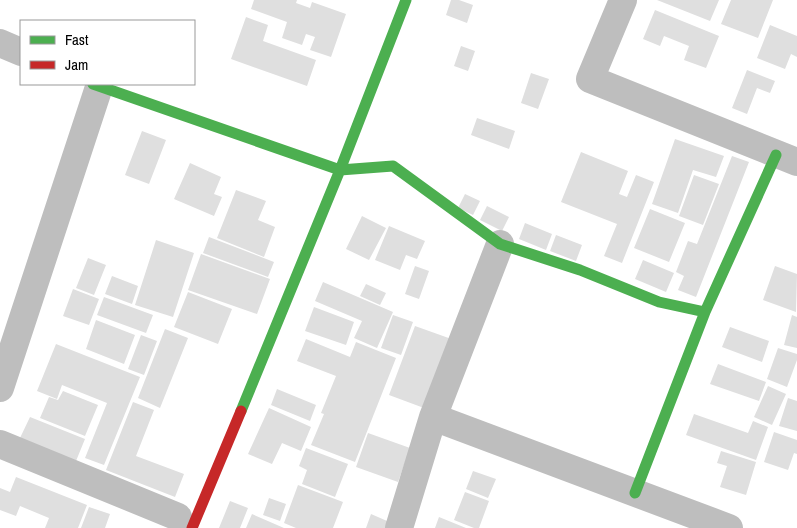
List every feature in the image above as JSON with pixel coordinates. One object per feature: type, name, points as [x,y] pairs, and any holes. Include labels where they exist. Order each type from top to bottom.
[{"type":"street","points":[[192,528],[340,170],[406,0]]},
{"type":"street","points":[[623,0],[590,79],[786,159],[706,312],[635,493]]},
{"type":"street","points":[[0,43],[20,52]]},
{"type":"street","points":[[0,388],[96,85],[340,170],[393,166],[500,244],[580,270],[659,302],[706,312]]},
{"type":"street","points":[[399,528],[433,417],[500,244]]},
{"type":"street","points":[[433,417],[729,528]]},
{"type":"street","points":[[0,444],[178,518],[181,528]]},
{"type":"building","points":[[254,0],[297,0],[296,3],[310,8],[312,2],[346,14],[331,57],[310,50],[315,37],[306,34],[302,45],[282,38],[287,22],[251,9]]},
{"type":"building","points":[[451,0],[459,0],[473,5],[467,23],[446,15]]},
{"type":"building","points":[[657,0],[719,0],[710,21]]},
{"type":"building","points":[[731,0],[773,0],[758,38],[721,24]]},
{"type":"building","points":[[655,10],[719,36],[706,68],[684,60],[689,46],[664,36],[660,46],[643,39]]},
{"type":"building","points":[[246,17],[268,25],[263,41],[316,60],[307,86],[231,59]]},
{"type":"building","points":[[770,25],[797,36],[797,57],[791,54],[785,69],[757,58]]},
{"type":"building","points":[[461,46],[475,51],[468,71],[454,66]]},
{"type":"building","points":[[747,70],[775,81],[770,93],[757,88],[747,114],[732,108]]},
{"type":"building","points":[[531,73],[549,79],[538,109],[521,103]]},
{"type":"building","points":[[477,118],[515,131],[509,149],[471,135]]},
{"type":"building","points":[[142,131],[166,140],[149,184],[125,175]]},
{"type":"building","points":[[675,139],[724,156],[716,177],[693,170],[678,213],[652,204]]},
{"type":"building","points":[[581,152],[628,171],[619,194],[627,197],[636,175],[654,182],[622,263],[604,256],[617,224],[561,202]]},
{"type":"building","points":[[732,156],[749,162],[696,297],[678,290],[684,276],[676,272],[688,241],[697,244]]},
{"type":"building","points":[[190,163],[221,177],[214,194],[222,197],[214,216],[174,199]]},
{"type":"building","points":[[694,175],[719,184],[703,225],[679,216]]},
{"type":"building","points":[[236,190],[266,201],[258,220],[275,227],[264,257],[217,238]]},
{"type":"building","points":[[465,194],[480,201],[473,215],[458,208]]},
{"type":"building","points":[[487,206],[509,217],[502,231],[480,220]]},
{"type":"building","points":[[650,209],[685,223],[669,262],[634,248]]},
{"type":"building","points":[[362,216],[386,228],[369,260],[346,249]]},
{"type":"building","points":[[525,223],[552,234],[546,250],[519,239]]},
{"type":"building","points":[[389,226],[425,241],[417,259],[406,255],[400,270],[375,260]]},
{"type":"building","points":[[556,235],[582,245],[576,261],[550,251]]},
{"type":"building","points":[[209,237],[274,262],[268,277],[203,253]]},
{"type":"building","points":[[156,240],[194,253],[173,317],[135,305]]},
{"type":"building","points":[[201,254],[270,279],[257,314],[188,290]]},
{"type":"building","points":[[88,258],[106,265],[94,295],[76,288]]},
{"type":"building","points":[[643,260],[674,273],[666,292],[635,279]]},
{"type":"building","points":[[415,266],[429,271],[419,299],[405,294]]},
{"type":"building","points":[[775,266],[797,274],[796,312],[763,300]]},
{"type":"building","points":[[112,276],[138,286],[132,304],[105,294]]},
{"type":"building","points":[[323,282],[393,312],[377,348],[354,338],[362,321],[315,301]]},
{"type":"building","points":[[366,284],[386,293],[380,305],[360,296]]},
{"type":"building","points":[[73,289],[99,299],[89,325],[63,316]]},
{"type":"building","points":[[188,292],[232,309],[218,344],[174,327]]},
{"type":"building","points":[[104,297],[153,315],[146,333],[97,315]]},
{"type":"building","points":[[314,307],[354,322],[346,345],[305,331]]},
{"type":"building","points":[[393,315],[413,322],[401,355],[381,348]]},
{"type":"building","points":[[792,315],[797,317],[797,348],[784,345]]},
{"type":"building","points":[[96,320],[135,335],[124,364],[86,349]]},
{"type":"building","points":[[415,326],[457,341],[432,411],[389,395]]},
{"type":"building","points":[[730,327],[769,341],[762,362],[722,347]]},
{"type":"building","points":[[165,329],[188,338],[160,408],[138,398]]},
{"type":"building","points":[[141,335],[157,341],[144,375],[128,369]]},
{"type":"building","points":[[306,339],[350,357],[356,342],[396,358],[355,462],[311,445],[324,414],[321,413],[336,376],[297,361]]},
{"type":"building","points":[[56,344],[140,377],[104,465],[85,458],[107,403],[62,385],[57,399],[37,391]]},
{"type":"building","points":[[778,348],[797,354],[797,360],[787,387],[767,379]]},
{"type":"building","points":[[718,364],[766,382],[759,401],[710,384]]},
{"type":"building","points":[[768,386],[786,394],[772,425],[754,417]]},
{"type":"building","points":[[277,389],[316,405],[310,421],[271,405]]},
{"type":"building","points":[[63,391],[98,405],[85,436],[40,418],[49,397],[58,400]]},
{"type":"building","points":[[788,398],[797,401],[797,431],[779,426]]},
{"type":"building","points":[[133,402],[154,410],[136,456],[184,474],[175,497],[106,470]]},
{"type":"building","points":[[269,408],[311,427],[301,451],[282,443],[272,464],[248,454]]},
{"type":"building","points":[[694,414],[748,433],[753,421],[768,427],[756,460],[686,435]]},
{"type":"building","points":[[30,417],[85,439],[76,461],[20,438]]},
{"type":"building","points":[[774,432],[797,440],[797,454],[794,453],[788,470],[764,462]]},
{"type":"building","points":[[368,433],[410,448],[398,482],[356,467]]},
{"type":"building","points":[[306,448],[348,464],[335,497],[302,484],[307,470],[299,466]]},
{"type":"building","points":[[721,451],[756,462],[746,495],[720,487],[727,466],[717,463]]},
{"type":"building","points":[[473,471],[496,479],[488,498],[466,489]]},
{"type":"building","points":[[16,477],[87,505],[78,528],[45,528],[49,518],[20,506],[16,516],[0,510],[0,488],[10,492]]},
{"type":"building","points":[[298,485],[343,502],[333,528],[296,528],[284,523]]},
{"type":"building","points":[[465,492],[489,501],[479,528],[474,528],[454,520]]},
{"type":"building","points":[[269,498],[286,504],[280,521],[263,515]]},
{"type":"building","points":[[230,501],[248,508],[240,528],[219,528]]},
{"type":"building","points":[[89,507],[110,514],[105,528],[81,528]]},
{"type":"building","points":[[252,514],[284,528],[246,528]]},
{"type":"building","points":[[371,514],[394,524],[392,528],[366,528]]},
{"type":"building","points":[[439,517],[466,528],[435,528]]},
{"type":"traffic: fast","points":[[241,411],[340,170],[406,0]]},
{"type":"traffic: fast","points":[[96,85],[340,170],[393,166],[500,244],[580,270],[659,302],[705,312]]},
{"type":"traffic: fast","points":[[635,493],[705,312],[776,155]]},
{"type":"traffic: jam","points":[[192,528],[241,411]]}]
